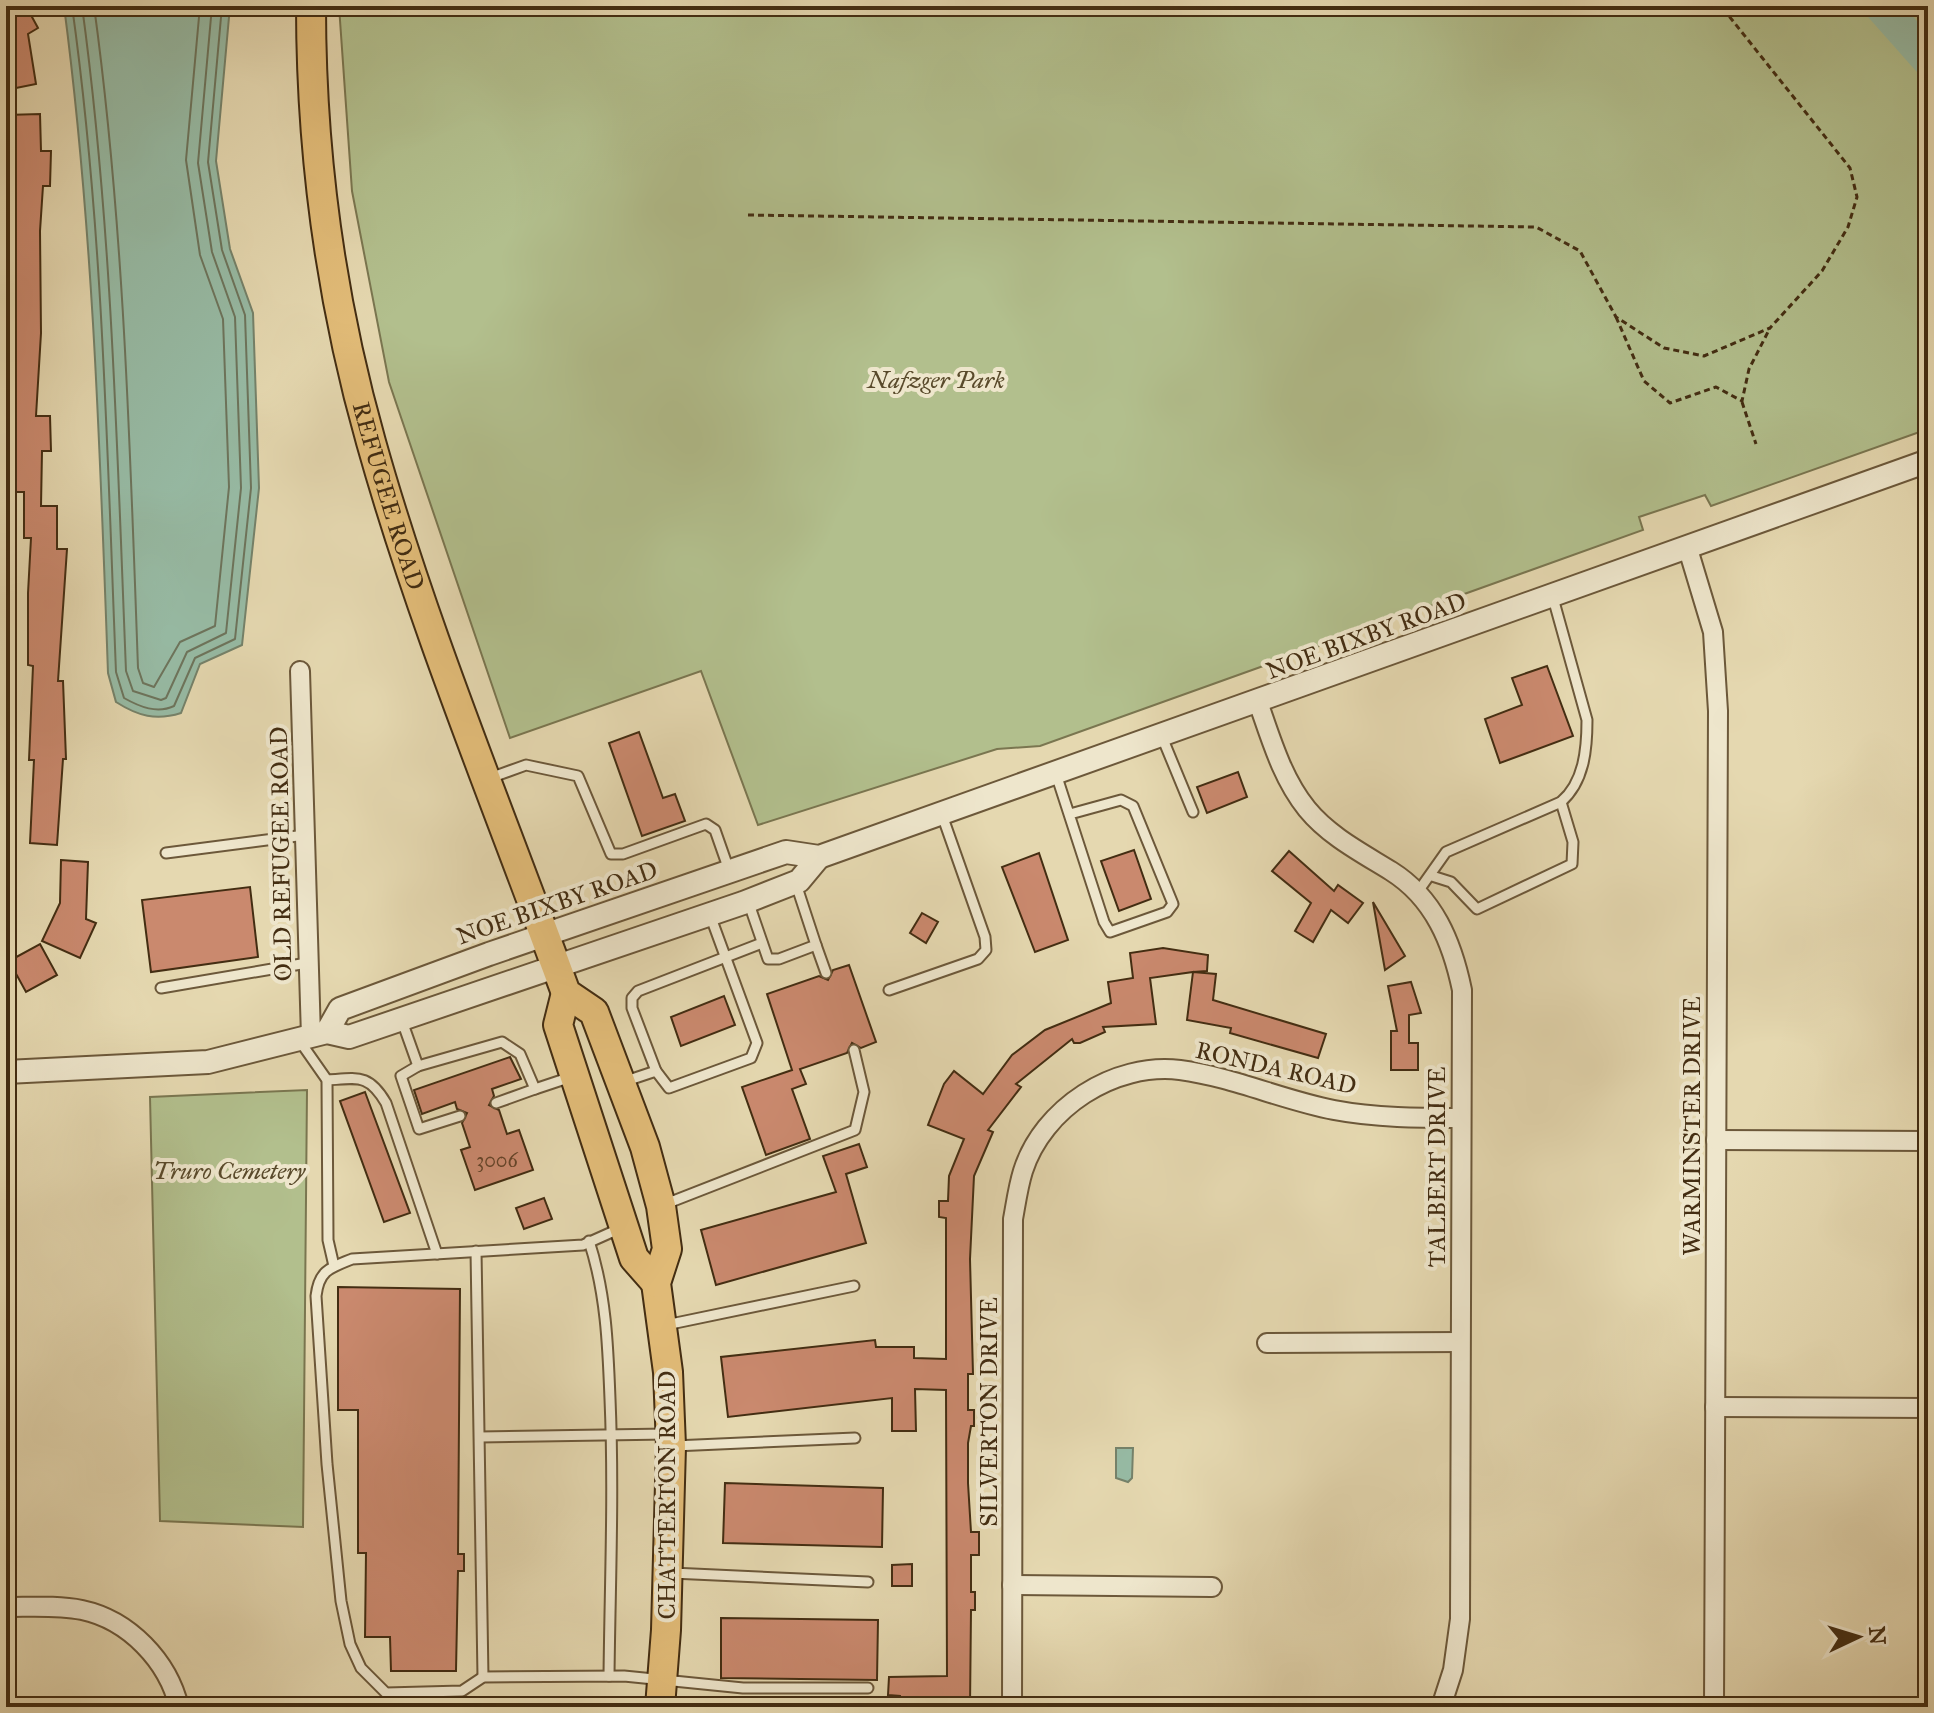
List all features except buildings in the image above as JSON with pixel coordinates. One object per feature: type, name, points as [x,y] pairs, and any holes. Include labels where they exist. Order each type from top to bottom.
[{"type":"main road","name":"REFUGEE ROAD","points":[[311,6],[315,109],[325,216],[360,398],[392,508],[486,779],[556,966]]},
{"type":"main road","name":"CHATTERTON ROAD","points":[[556,966],[566,993],[558,1025],[574,1076],[634,1258],[656,1283]]},
{"type":"main road","name":"CHATTERTON ROAD","points":[[566,993],[594,1012],[645,1147],[661,1206],[667,1249],[656,1283],[663,1326],[671,1440],[669,1573],[661,1694]]},
{"type":"street","name":"NOE BIXBY ROAD","points":[[312,1036],[340,1009],[544,934],[786,852],[819,857],[942,815],[1928,461]]},
{"type":"street","name":"WARMINSTER DRIVE","points":[[1688,549],[1706,602],[1717,671],[1714,1707]]},
{"type":"street","name":"OLD REFUGEE ROAD","points":[[300,671],[307,963],[312,1036]]},
{"type":"street","name":"TALBERT DRIVE","points":[[1258,702],[1289,781],[1308,810],[1333,834],[1395,873],[1417,893],[1444,929],[1454,951],[1462,990],[1460,1619],[1453,1670],[1441,1707]]},
{"type":"street","name":"NOE BIXBY ROAD","points":[[6,1072],[208,1062],[312,1036],[349,1037],[710,915],[795,883],[819,857]]},
{"type":"street","name":"RONDA ROAD","points":[[1049,1125],[1094,1086],[1151,1069],[1210,1075],[1334,1110],[1383,1116],[1461,1118]]},
{"type":"street","name":"SILVERTON DRIVE","points":[[1012,1707],[1013,1219],[1023,1169],[1049,1125]]},
{"type":"street","points":[[1716,1140],[1928,1141]]},
{"type":"street","points":[[1267,1343],[1460,1342]]},
{"type":"street","points":[[1715,1407],[1928,1408]]},
{"type":"street","points":[[1012,1585],[1212,1587]]},
{"type":"street","points":[[6,1607],[66,1608],[104,1617],[142,1643],[166,1673],[179,1707]]},
{"type":"lane","points":[[1417,893],[1432,876],[1446,852],[1561,802],[1576,788],[1587,738],[1587,720],[1553,598]]},
{"type":"lane","points":[[1162,737],[1193,812]]},
{"type":"lane","points":[[486,779],[526,765],[578,776],[611,854],[623,854],[706,824],[715,830],[730,872]]},
{"type":"lane","points":[[1056,774],[1104,922],[1110,932],[1167,912],[1173,904],[1133,806],[1121,800],[1070,814]]},
{"type":"lane","points":[[1432,876],[1451,882],[1477,909],[1572,864],[1573,842],[1561,802]]},
{"type":"lane","points":[[889,990],[978,959],[986,950],[985,937],[942,815]]},
{"type":"lane","points":[[166,853],[305,835]]},
{"type":"lane","points":[[795,883],[826,973]]},
{"type":"lane","points":[[748,901],[768,959],[779,959],[816,945]]},
{"type":"lane","points":[[710,915],[726,957],[757,1043],[751,1058],[669,1088],[656,1071],[632,1008],[632,998],[638,991],[726,957],[762,943]]},
{"type":"lane","points":[[161,988],[307,963]]},
{"type":"lane","points":[[402,1021],[418,1066]]},
{"type":"lane","points":[[312,1036],[327,1080],[328,1240],[334,1266]]},
{"type":"lane","points":[[460,1116],[419,1129],[401,1076],[418,1066],[502,1042],[520,1054],[535,1089]]},
{"type":"lane","points":[[661,1206],[855,1130],[864,1092],[854,1050]]},
{"type":"lane","points":[[621,1083],[656,1071]]},
{"type":"lane","points":[[496,1103],[574,1076]]},
{"type":"lane","points":[[327,1080],[368,1080],[377,1088],[386,1103],[437,1254]]},
{"type":"lane","points":[[625,1226],[583,1245],[352,1259],[334,1266],[319,1277],[316,1296],[327,1464],[341,1601],[350,1644],[361,1668],[386,1693],[462,1691],[483,1677],[609,1676],[661,1694],[743,1688],[868,1688]]},
{"type":"lane","points":[[589,1241],[601,1277],[611,1435],[609,1676]]},
{"type":"lane","points":[[476,1251],[483,1677]]},
{"type":"lane","points":[[663,1326],[854,1286]]},
{"type":"lane","points":[[480,1437],[611,1435],[671,1440],[855,1438]]},
{"type":"lane","points":[[669,1573],[868,1582]]},
{"type":"path","points":[[1721,6],[1850,168],[1857,197],[1848,227],[1822,271],[1770,328],[1749,369],[1742,401],[1756,444]]},
{"type":"path","points":[[748,215],[1536,227],[1580,251],[1616,317],[1644,381],[1670,403],[1716,387],[1742,401]]},
{"type":"path","points":[[1616,317],[1664,348],[1704,356],[1770,328]]},
{"type":"green space","name":"Nafzger Park","points":[[339,6],[1928,6],[1928,429],[1711,506],[1705,495],[1639,517],[1643,530],[1040,746],[997,749],[758,825],[701,671],[510,738],[389,382],[352,191]]},
{"type":"green space","name":"Truro Cemetery","points":[[307,1090],[303,1527],[160,1521],[150,1097]]},
{"type":"water","points":[[64,6],[230,6],[216,161],[230,249],[253,313],[259,488],[242,645],[200,664],[181,713],[163,717],[147,716],[116,702],[108,673],[89,255]]},
{"type":"water","points":[[1116,1448],[1133,1448],[1132,1478],[1128,1482],[1116,1478]]},
{"type":"waterway","points":[[1881,6],[1928,59]]}]
